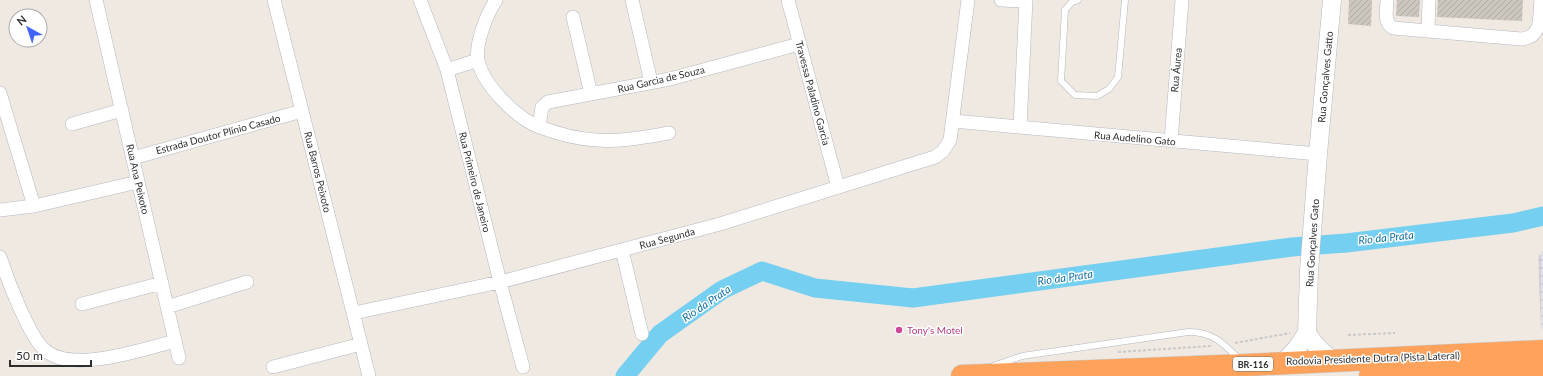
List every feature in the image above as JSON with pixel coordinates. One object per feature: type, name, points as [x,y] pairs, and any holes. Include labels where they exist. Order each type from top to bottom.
[{"type":"highway","name":"Rodovia Presidente Dutra (Pista Lateral)","points":[[962,376],[1246,365],[1284,362],[1543,351]]},
{"type":"highway","points":[[1370,376],[1543,367]]},
{"type":"street","name":"Rua Ana Peixoto","points":[[96,0],[179,358]]},
{"type":"street","name":"Rua Barros Peixoto","points":[[274,0],[370,376]]},
{"type":"street","points":[[496,0],[484,23],[478,48],[478,60],[485,77],[495,92],[509,107],[539,127],[576,138],[619,140],[669,132]]},
{"type":"street","points":[[632,0],[651,82]]},
{"type":"street","name":"Travessa Paladino Garcia","points":[[788,0],[838,187]]},
{"type":"street","name":"Rua Segunda","points":[[354,313],[500,282],[720,224],[935,157],[948,145],[953,121],[968,0]]},
{"type":"street","points":[[1001,0],[1026,0],[1020,127]]},
{"type":"street","name":"Rua Áurea","points":[[1171,141],[1182,0]]},
{"type":"street","name":"Rua Gonçalves Gatto","points":[[1318,154],[1332,0]]},
{"type":"street","points":[[1387,0],[1386,18],[1389,26],[1393,28],[1524,38],[1533,35],[1538,30],[1541,0]]},
{"type":"street","points":[[1428,30],[1429,0]]},
{"type":"street","name":"Rua Primeiro de Janeiro","points":[[422,1],[447,70],[500,282],[523,367]]},
{"type":"street","points":[[573,17],[590,94]]},
{"type":"street","name":"Rua Garcia de Souza","points":[[539,127],[542,107],[548,102],[677,77],[799,44]]},
{"type":"street","points":[[447,70],[478,60]]},
{"type":"street","points":[[0,93],[34,206]]},
{"type":"street","points":[[72,124],[122,110]]},
{"type":"street","name":"Estrada Doutor Plínio Casado","points":[[133,158],[302,111]]},
{"type":"street","name":"Rua Audelino Gato","points":[[953,121],[1318,154]]},
{"type":"street","name":"Rua Gonçalves Gato","points":[[1307,333],[1309,271],[1318,154]]},
{"type":"street","points":[[0,210],[34,206],[138,182]]},
{"type":"street","points":[[622,250],[642,334]]},
{"type":"street","points":[[0,257],[19,303],[37,340],[45,351],[56,357],[72,360],[103,359],[175,341]]},
{"type":"street","points":[[167,306],[247,282]]},
{"type":"street","points":[[82,304],[162,283]]},
{"type":"street","points":[[1284,362],[1297,348],[1307,333],[1318,349],[1334,361]]},
{"type":"street","points":[[273,367],[361,344]]},
{"type":"lane","points":[[1078,0],[1072,2],[1066,10],[1061,81],[1075,95],[1097,96],[1109,89],[1118,77],[1125,0]]},
{"type":"lane","points":[[972,376],[1001,363],[1022,356],[1200,331],[1229,348],[1246,365]]},
{"type":"path","points":[[1348,335],[1395,333]]},
{"type":"shaded area","points":[[1543,251],[1543,329],[1541,329],[1538,257]]},
{"type":"building","points":[[1349,0],[1372,0],[1371,26],[1348,24]]},
{"type":"building","points":[[1397,0],[1420,0],[1419,17],[1396,16]]},
{"type":"building","points":[[1438,0],[1523,0],[1522,21],[1437,17]]},
{"type":"waterway","name":"Rio da Prata","points":[[625,376],[660,334],[722,290],[762,271],[815,288],[913,298],[1292,247],[1346,243],[1513,223],[1543,216]]},
{"type":"place","name":"Tony's Motel","points":[[899,330]]}]
